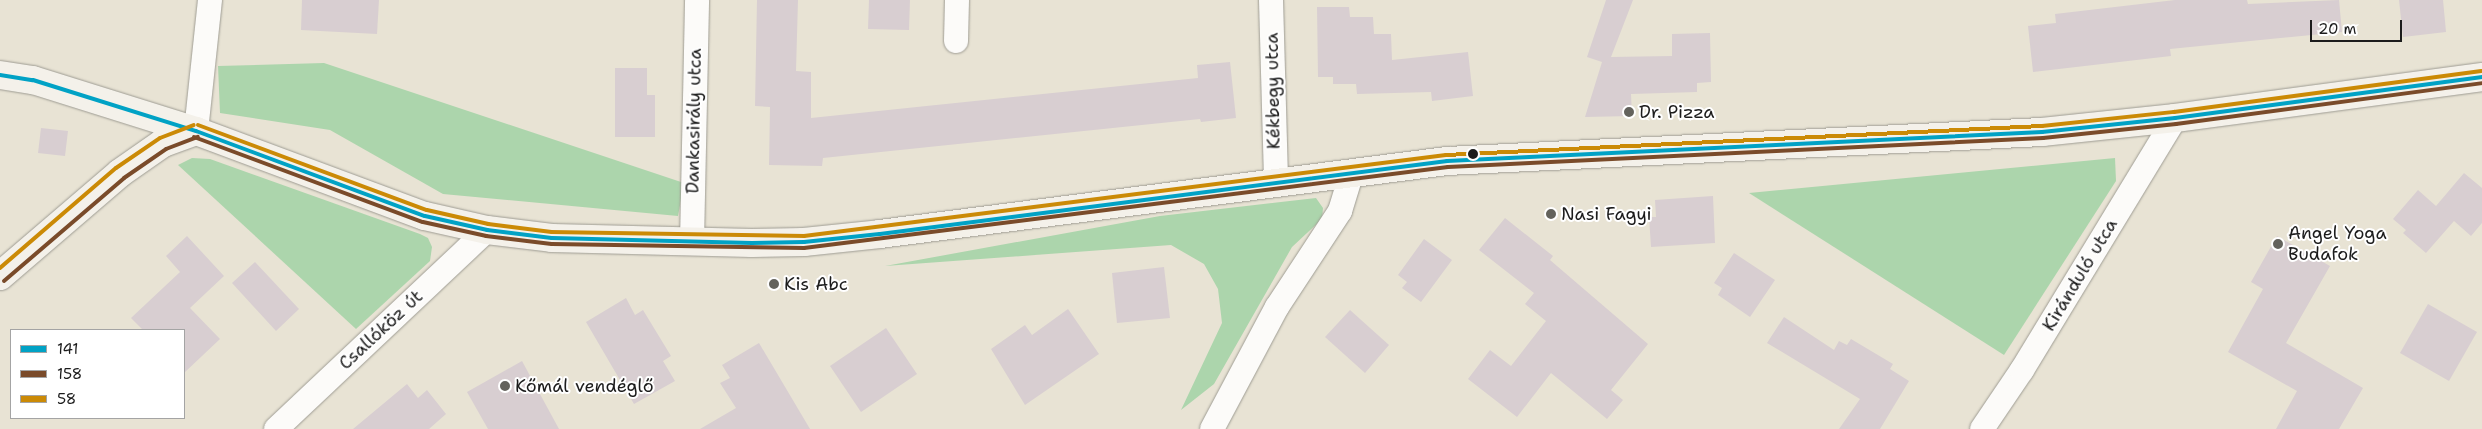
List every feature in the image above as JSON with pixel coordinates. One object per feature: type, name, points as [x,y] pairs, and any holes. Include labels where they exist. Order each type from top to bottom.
[{"type":"street","points":[[196,131],[210,0]]},
{"type":"street","name":"Dankasirály utca","points":[[692,242],[697,0]]},
{"type":"street","points":[[956,40],[957,0]]},
{"type":"street","name":"Kékbegy utca","points":[[1271,0],[1276,182]]},
{"type":"street","points":[[0,75],[33,80],[196,131],[425,216],[487,230],[552,238],[692,242],[804,242],[1352,172],[1540,154],[1939,140],[2175,118],[2482,77]]},
{"type":"street","name":"Kiránduló utca","points":[[1982,429],[2022,370],[2175,118]]},
{"type":"street","points":[[0,276],[120,173],[163,144],[196,131]]},
{"type":"street","points":[[1212,429],[1277,307],[1340,211],[1352,172]]},
{"type":"street","name":"Csallóköz út","points":[[276,429],[487,230]]},
{"type":"green space","points":[[324,63],[684,183],[678,216],[443,194],[330,130],[220,113],[218,66]]},
{"type":"green space","points":[[192,158],[210,159],[420,234],[428,238],[432,247],[430,261],[356,329],[178,165]]},
{"type":"green space","points":[[2115,158],[2116,181],[2004,355],[1749,193]]},
{"type":"green space","points":[[1316,198],[1323,208],[1322,219],[1292,247],[1214,384],[1181,410],[1222,323],[1218,289],[1204,264],[1171,245],[885,266],[1160,216]]},
{"type":"building","points":[[302,0],[379,0],[377,34],[301,30]]},
{"type":"building","points":[[757,0],[798,0],[796,71],[811,72],[811,118],[1198,78],[1197,65],[1230,62],[1236,118],[1201,122],[1200,119],[823,158],[822,166],[769,165],[770,107],[755,106]]},
{"type":"building","points":[[869,0],[910,0],[909,30],[868,29]]},
{"type":"building","points":[[1606,0],[1633,0],[1611,57],[1672,56],[1672,34],[1710,33],[1711,82],[1697,83],[1697,92],[1631,94],[1632,116],[1585,117],[1602,62],[1587,57]]},
{"type":"building","points":[[2175,0],[2247,0],[2248,4],[2339,0],[2342,32],[2170,49],[2171,56],[2033,72],[2028,26],[2056,23],[2055,14]]},
{"type":"building","points":[[2399,0],[2443,0],[2446,32],[2403,37]]},
{"type":"building","points":[[1317,7],[1349,7],[1350,17],[1373,17],[1374,34],[1391,34],[1392,60],[1468,52],[1473,96],[1432,101],[1431,92],[1357,94],[1356,84],[1333,84],[1333,77],[1318,77]]},
{"type":"building","points":[[615,68],[647,68],[647,95],[655,95],[655,137],[615,137]]},
{"type":"building","points":[[41,128],[68,131],[65,156],[38,153]]},
{"type":"building","points":[[2464,173],[2482,188],[2482,223],[2471,236],[2454,221],[2426,253],[2403,233],[2406,230],[2393,219],[2418,190],[2436,206]]},
{"type":"building","points":[[1713,196],[1715,243],[1651,247],[1649,217],[1656,217],[1655,200]]},
{"type":"building","points":[[1505,218],[1553,256],[1550,260],[1648,344],[1611,390],[1623,400],[1607,419],[1551,373],[1517,417],[1468,379],[1490,350],[1511,366],[1546,321],[1525,304],[1534,293],[1479,250]]},
{"type":"building","points":[[187,236],[224,276],[190,308],[220,339],[185,372],[185,329],[142,329],[131,318],[180,272],[166,256]]},
{"type":"building","points":[[2277,236],[2330,266],[2286,343],[2363,388],[2339,429],[2276,429],[2297,391],[2228,352],[2263,289],[2251,282]]},
{"type":"building","points":[[1424,239],[1452,260],[1421,302],[1402,288],[1407,282],[1398,275]]},
{"type":"building","points":[[1734,253],[1775,280],[1750,317],[1718,295],[1722,288],[1714,283]]},
{"type":"building","points":[[255,262],[299,309],[276,331],[232,283]]},
{"type":"building","points":[[1164,267],[1170,318],[1117,323],[1112,273]]},
{"type":"building","points":[[626,298],[635,315],[643,310],[671,356],[663,361],[675,381],[634,404],[586,322]]},
{"type":"building","points":[[2428,304],[2477,332],[2449,381],[2400,353]]},
{"type":"building","points":[[1068,309],[1099,354],[1025,405],[991,349],[1025,325],[1032,335]]},
{"type":"building","points":[[1350,310],[1389,345],[1365,373],[1325,337]]},
{"type":"building","points":[[1784,317],[1834,350],[1839,341],[1847,345],[1851,339],[1893,364],[1890,369],[1909,381],[1880,429],[1839,429],[1860,399],[1767,343]]},
{"type":"building","points":[[886,328],[917,374],[861,412],[830,366]]},
{"type":"building","points":[[759,343],[810,429],[700,429],[736,408],[720,383],[730,378],[722,365]]},
{"type":"building","points":[[522,361],[559,429],[488,429],[467,392]]},
{"type":"building","points":[[407,384],[418,398],[427,390],[446,414],[429,429],[353,429]]},
{"type":"transit line","name":"58","points":[[198,125],[427,210],[488,224],[552,232],[804,236],[1446,155],[2042,126],[2174,112],[2481,71]]},
{"type":"transit line","name":"141","points":[[0,75],[33,80],[196,131],[425,216],[487,230],[552,238],[752,243],[804,242],[880,234],[1447,161],[2042,132],[2175,118],[2482,77]]},
{"type":"transit line","name":"158","points":[[194,137],[423,222],[486,236],[552,244],[804,248],[1448,167],[2043,138],[2176,124],[2482,83]]},
{"type":"transit line","name":"58","points":[[0,268],[116,168],[160,138],[194,125]]},
{"type":"transit line","name":"158","points":[[4,281],[124,178],[166,149],[198,137]]},
{"type":"place","name":"Dr. Pizza","points":[[1629,112]]},
{"type":"place","name":"Nasi Fagyi","points":[[1551,214]]},
{"type":"place","name":"Angel Yoga Budafok","points":[[2278,244]]},
{"type":"place","name":"Kis Abc","points":[[774,284]]},
{"type":"place","name":"Kőmál vendéglő","points":[[505,386]]}]
